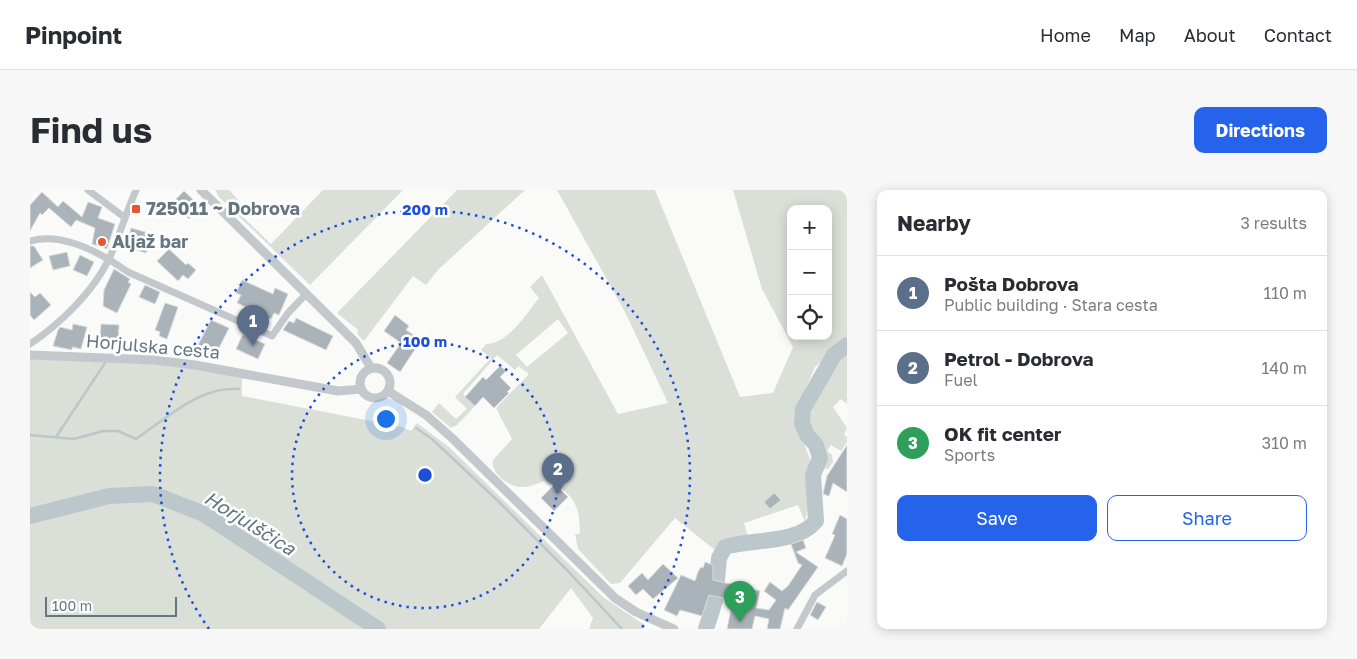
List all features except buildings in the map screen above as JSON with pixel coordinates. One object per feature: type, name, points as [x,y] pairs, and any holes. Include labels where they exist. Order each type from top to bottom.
[{"type":"street","points":[[88,190],[124,217]]},
{"type":"street","points":[[30,344],[80,300],[93,285],[109,259],[136,190]]},
{"type":"street","points":[[201,190],[356,343],[371,368]]},
{"type":"street","points":[[30,241],[47,237],[84,248],[109,259],[128,272],[272,336],[288,313],[307,293]]},
{"type":"street","name":"Horjulska cesta","points":[[30,354],[154,360],[195,365],[338,391],[361,389]]},
{"type":"street","points":[[371,368],[381,369],[388,376],[390,386],[384,395],[374,398],[364,394],[361,389],[362,374],[371,368]]},
{"type":"street","points":[[388,391],[426,415],[452,438],[615,598],[636,612],[674,629]]},
{"type":"street","points":[[797,629],[815,595],[847,571]]},
{"type":"shaded area","points":[[215,190],[229,190],[241,203],[243,217],[271,244],[323,190],[403,190],[310,285],[219,197]]},
{"type":"shaded area","points":[[457,190],[525,190],[439,269],[426,285],[413,276],[364,341],[358,335],[357,329],[337,313]]},
{"type":"shaded area","points":[[557,190],[655,190],[740,397],[773,393],[793,347],[789,340],[832,340],[832,205],[787,205],[787,336],[762,289],[733,190],[847,190],[847,404],[841,399],[833,407],[847,428],[844,435],[847,437],[847,442],[841,451],[831,445],[827,451],[832,455],[833,462],[828,469],[821,468],[820,451],[809,429],[806,414],[810,403],[822,392],[823,381],[834,360],[830,354],[815,367],[794,416],[811,462],[807,477],[807,514],[805,522],[798,505],[744,523],[749,540],[722,542],[715,550],[675,518],[620,583],[611,584],[578,549],[575,534],[580,534],[579,517],[573,500],[556,484],[549,485],[544,481],[525,487],[512,485],[498,475],[493,465],[493,460],[512,439],[496,408],[529,374],[518,366],[515,370],[497,355],[463,394],[475,406],[457,425],[451,428],[432,412],[439,403],[456,419],[467,409],[455,397],[491,358],[481,350],[486,344],[494,343],[509,334],[522,320],[539,298],[530,287],[542,275],[618,414],[668,403],[625,312]],"holes":[[[558,319],[568,333],[527,367],[516,355]]]},
{"type":"shaded area","points":[[30,359],[137,363],[216,372],[242,377],[242,396],[402,427],[411,431],[417,423],[449,447],[603,597],[646,626],[642,629],[589,629],[593,618],[571,588],[539,629],[30,629]]},
{"type":"waterway","name":"Horjulščica","points":[[706,629],[715,601],[719,558],[725,547],[774,540],[797,534],[807,529],[816,521],[813,475],[820,458],[816,445],[807,435],[802,423],[803,409],[834,355],[847,345]]},
{"type":"waterway","points":[[56,437],[105,363]]},
{"type":"waterway","points":[[30,435],[74,439],[103,431],[118,431],[136,439],[197,398],[224,389],[239,389]]},
{"type":"waterway","points":[[416,428],[432,439],[498,501],[567,570],[622,629]]},
{"type":"waterway","name":"Horjulščica","points":[[30,516],[109,496],[153,494],[204,514],[378,629]]},
{"type":"place","name":"725011 ~ Dobrova","points":[[136,209]]},
{"type":"place","name":"Aljaž bar","points":[[102,242]]},
{"type":"place","name":"Pošta Dobrova","points":[[253,346]]},
{"type":"place","name":"Petrol - Dobrova","points":[[558,494]]},
{"type":"place","name":"OK fit center","points":[[740,622]]}]
